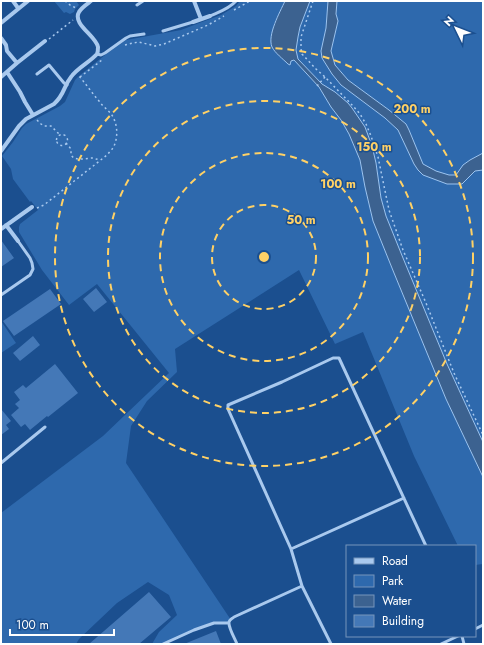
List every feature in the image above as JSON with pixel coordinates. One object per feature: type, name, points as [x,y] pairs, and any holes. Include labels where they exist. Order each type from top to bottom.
[{"type":"street","points":[[13,1],[18,8]]},
{"type":"street","points":[[1,23],[28,1]]},
{"type":"street","points":[[1,151],[19,126],[26,119],[54,104],[61,97],[71,76],[97,54],[97,45],[80,23],[78,16],[79,11],[91,1]]},
{"type":"street","points":[[194,1],[201,19]]},
{"type":"street","points":[[193,22],[210,16]]},
{"type":"street","points":[[1,38],[6,45],[7,51],[17,63]]},
{"type":"street","points":[[1,77],[45,41]]},
{"type":"street","points":[[7,72],[33,115]]},
{"type":"street","points":[[1,229],[32,207]]},
{"type":"street","points":[[6,226],[18,241]]},
{"type":"lane","points":[[137,5],[143,1]]},
{"type":"lane","points":[[210,16],[223,11],[236,1]]},
{"type":"lane","points":[[164,31],[193,22]]},
{"type":"lane","points":[[97,54],[105,53],[130,36],[144,34]]},
{"type":"lane","points":[[37,74],[49,65],[64,83],[67,84]]},
{"type":"lane","points":[[1,295],[30,275],[33,269],[30,258],[18,241]]},
{"type":"lane","points":[[332,644],[302,586],[291,549],[228,409],[228,405],[333,358],[339,358],[426,545]]},
{"type":"lane","points":[[1,463],[45,427]]},
{"type":"lane","points":[[291,549],[404,498]]},
{"type":"lane","points":[[237,644],[229,627],[229,623],[234,617],[302,586]]},
{"type":"lane","points":[[163,644],[214,623],[229,623]]},
{"type":"lane","points":[[441,644],[456,637]]},
{"type":"path","points":[[65,1],[79,11]]},
{"type":"path","points":[[230,12],[250,1]]},
{"type":"path","points":[[313,1],[303,29],[302,54],[360,114],[371,136],[378,157],[389,210],[403,250],[454,373],[483,435]]},
{"type":"path","points":[[45,41],[78,16]]},
{"type":"path","points":[[122,47],[138,42],[154,46],[164,44],[208,25],[224,16]]},
{"type":"path","points":[[80,77],[106,57]]},
{"type":"path","points":[[32,207],[36,208],[44,205],[100,160],[112,149],[115,144],[117,133],[111,114],[75,72]]},
{"type":"path","points":[[317,86],[325,77]]},
{"type":"path","points":[[33,115],[44,126],[51,126],[59,135],[64,135],[67,137],[66,144]]},
{"type":"path","points":[[59,135],[56,139],[58,144],[62,146],[66,144]]},
{"type":"path","points":[[66,144],[71,149],[71,155],[73,158],[79,160],[93,158],[100,160]]},
{"type":"green space","points":[[54,1],[76,1],[79,5],[74,12],[70,14],[66,12],[64,13]]},
{"type":"green space","points":[[240,1],[285,1],[274,24],[271,41],[291,63],[291,60],[294,60],[319,87],[349,134],[360,160],[373,221],[446,399],[483,477],[483,564],[476,565],[476,545],[458,545],[414,456],[363,332],[335,344],[299,270],[175,349],[177,372],[147,401],[131,426],[126,463],[231,620],[229,623],[214,623],[163,644],[152,644],[159,632],[177,615],[169,595],[148,582],[117,603],[79,639],[76,644],[1,644],[1,513],[103,436],[169,373],[97,284],[69,305],[42,270],[19,232],[20,224],[38,210],[31,201],[30,202],[13,179],[11,169],[2,156],[26,124],[65,102],[75,80],[126,40],[181,30],[221,15],[236,6]]},
{"type":"green space","points":[[310,1],[328,1],[326,28],[321,51],[322,58],[332,74],[341,85],[385,118],[398,130],[414,164],[419,157],[406,124],[348,80],[335,65],[331,51],[338,21],[336,14],[337,1],[483,1],[483,442],[447,364],[386,216],[381,198],[372,146],[365,127],[352,108],[322,84],[298,59],[296,50],[300,27]]},
{"type":"green space","points":[[1,321],[16,343],[1,353]]},
{"type":"water","points":[[285,1],[310,1],[300,27],[296,50],[298,59],[322,84],[335,92],[348,103],[365,127],[372,146],[381,198],[386,216],[447,364],[483,442],[483,477],[446,399],[373,221],[360,160],[349,134],[319,87],[294,60],[291,61],[290,65],[288,64],[272,47],[271,36],[277,17]]},
{"type":"water","points":[[328,1],[337,1],[336,14],[338,21],[331,51],[335,65],[348,80],[406,124],[423,164],[436,171],[449,175],[456,175],[463,165],[483,153],[483,170],[475,171],[462,184],[447,184],[423,175],[418,170],[398,130],[385,118],[341,85],[322,58],[321,51],[326,28]]},
{"type":"building","points":[[1,240],[14,258],[1,267]]},
{"type":"building","points":[[96,288],[107,302],[94,312],[83,299]]},
{"type":"building","points":[[50,289],[61,304],[14,336],[3,321]]},
{"type":"building","points":[[33,336],[40,345],[20,361],[13,353]]},
{"type":"building","points":[[55,364],[78,393],[30,430],[25,424],[21,427],[11,415],[19,408],[15,404],[20,400],[14,392],[23,385],[26,388]]},
{"type":"building","points":[[1,409],[11,421],[6,425],[9,429],[1,435]]},
{"type":"building","points":[[149,592],[171,617],[139,644],[89,644]]},
{"type":"building","points":[[216,631],[221,644],[184,644]]}]
